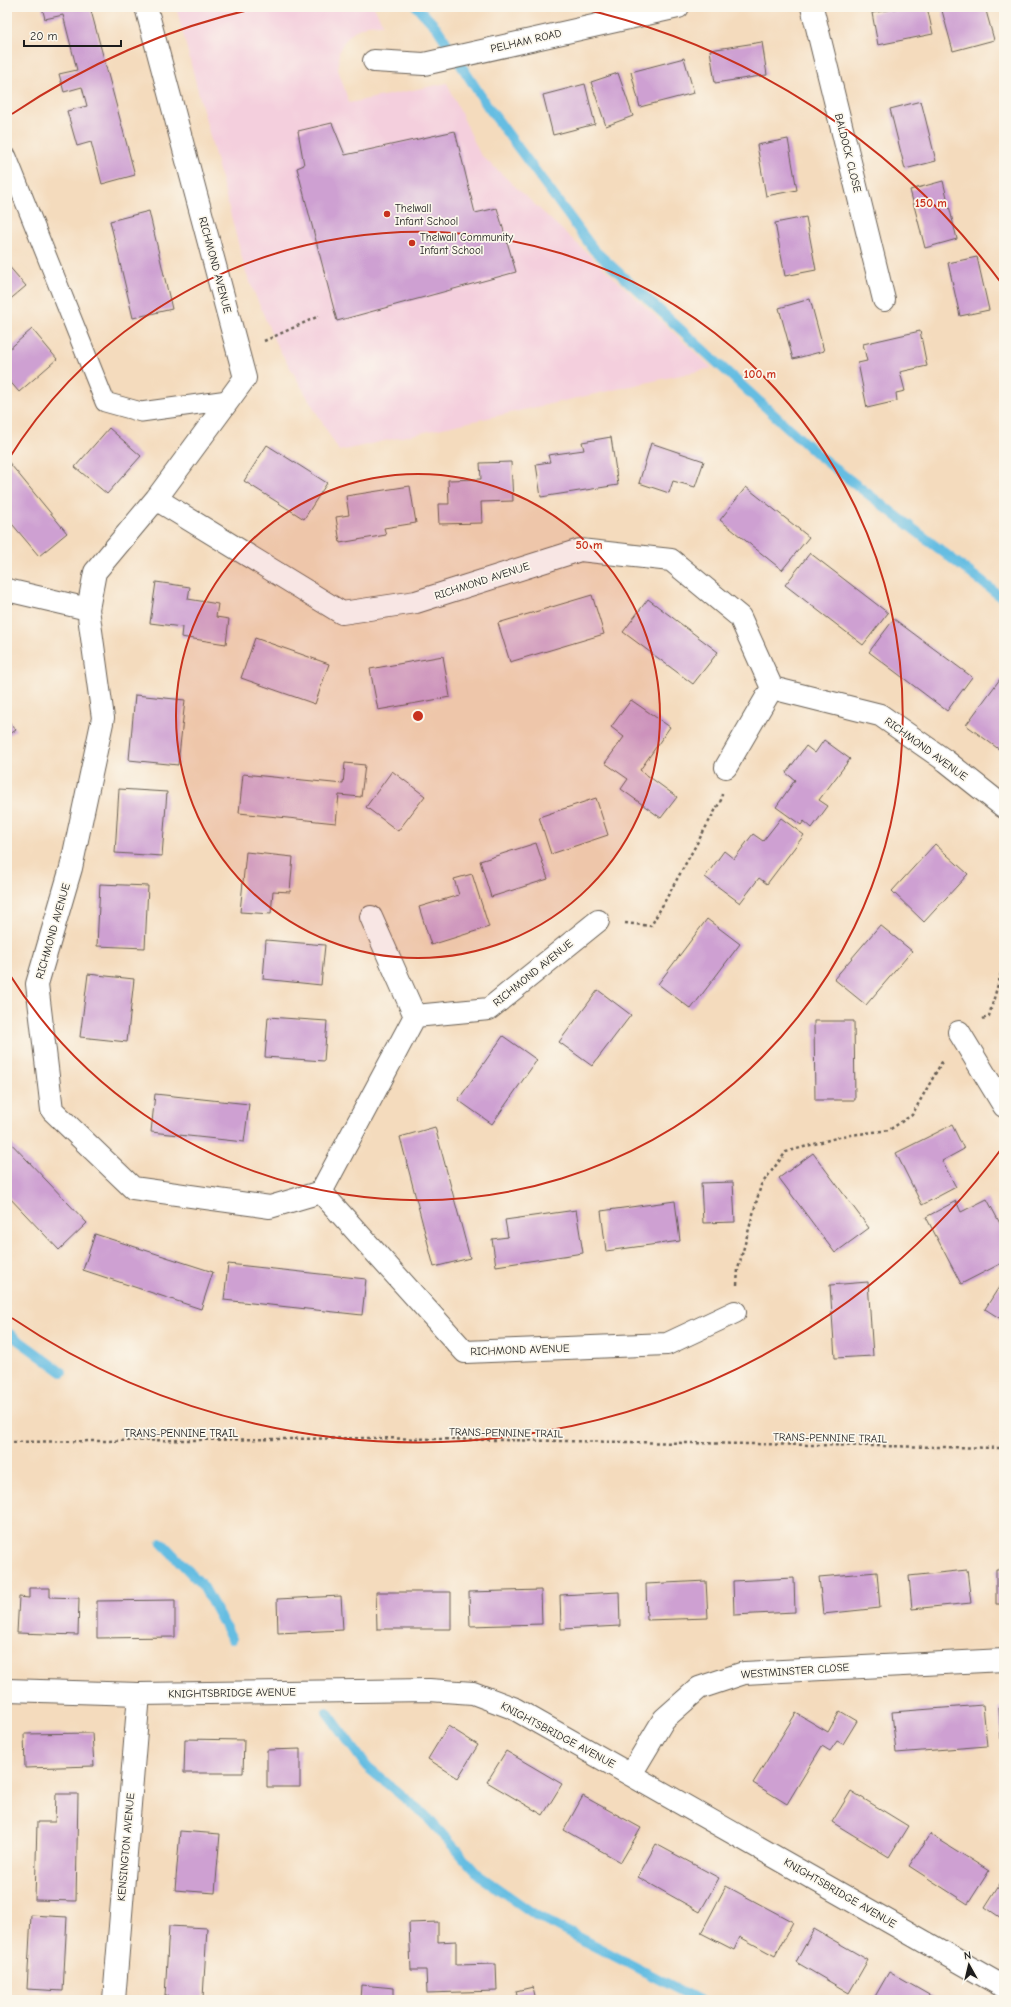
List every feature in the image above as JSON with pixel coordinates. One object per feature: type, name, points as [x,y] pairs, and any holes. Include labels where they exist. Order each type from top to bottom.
[{"type":"street","name":"RICHMOND AVENUE","points":[[146,7],[245,378],[156,499],[95,572],[88,609],[103,718],[71,868],[37,984],[52,1110],[133,1188],[270,1207],[321,1192],[465,1352],[667,1344],[736,1312]]},
{"type":"street","name":"PELHAM ROAD","points":[[374,61],[424,64],[678,7]]},
{"type":"street","name":"BALDOCK CLOSE","points":[[812,7],[884,300]]},
{"type":"street","name":"RICHMOND AVENUE","points":[[156,499],[342,612],[416,602],[580,550],[671,560],[740,617],[772,688],[880,715],[946,761],[1004,807]]},
{"type":"street","points":[[7,590],[88,609]]},
{"type":"street","points":[[726,767],[772,688]]},
{"type":"street","points":[[321,1192],[415,1016],[371,917]]},
{"type":"street","name":"RICHMOND AVENUE","points":[[415,1016],[489,1009],[598,921]]},
{"type":"street","points":[[959,1032],[1004,1106]]},
{"type":"street","name":"WESTMINSTER CLOSE","points":[[631,1774],[664,1719],[699,1688],[744,1673],[1004,1660]]},
{"type":"street","name":"KNIGHTSBRIDGE AVENUE","points":[[7,1690],[139,1694],[429,1690],[473,1693],[512,1708],[631,1774],[1004,1987]]},
{"type":"street","name":"KENSINGTON AVENUE","points":[[114,2000],[139,1694]]},
{"type":"lane","points":[[7,157],[105,402],[141,412],[228,400]]},
{"type":"path","points":[[238,352],[319,316]]},
{"type":"path","points":[[598,921],[651,926],[721,800],[726,767]]},
{"type":"path","points":[[736,1312],[738,1269],[761,1185],[786,1152],[843,1136],[889,1130],[912,1115],[959,1032],[989,1016],[1004,963]]},
{"type":"path","name":"TRANS-PENNINE TRAIL","points":[[7,1442],[372,1438],[1004,1448]]},
{"type":"shaded area","name":"Thelwall Infant School","points":[[176,7],[374,7],[383,24],[367,25],[354,31],[343,43],[339,52],[338,69],[349,103],[447,83],[480,154],[712,368],[339,451],[275,342],[246,273]]},
{"type":"building","points":[[42,7],[90,7],[135,175],[102,184],[91,142],[77,146],[67,111],[87,106],[82,87],[64,92],[59,74],[77,70],[63,15],[45,19]]},
{"type":"building","points":[[904,7],[927,7],[933,34],[878,45],[872,13]]},
{"type":"building","points":[[941,7],[985,7],[994,40],[953,51]]},
{"type":"building","points":[[762,42],[767,75],[715,83],[710,50]]},
{"type":"building","points":[[684,58],[694,93],[640,107],[631,72]]},
{"type":"building","points":[[618,73],[633,116],[606,126],[591,82]]},
{"type":"building","points":[[585,84],[595,124],[553,135],[543,95]]},
{"type":"building","points":[[921,101],[936,161],[905,169],[890,109]]},
{"type":"building","name":"Thelwall Community Infant School","points":[[332,123],[345,155],[455,131],[475,213],[497,208],[516,272],[337,321],[297,168],[304,165],[298,131]]},
{"type":"building","points":[[788,139],[797,190],[766,196],[757,145]]},
{"type":"building","points":[[943,181],[957,239],[925,248],[910,190]]},
{"type":"building","points":[[149,211],[172,309],[133,318],[110,221]]},
{"type":"building","points":[[806,217],[816,270],[785,276],[775,223]]},
{"type":"building","points":[[977,257],[989,310],[960,316],[948,263]]},
{"type":"building","points":[[7,264],[26,286],[7,302]]},
{"type":"building","points":[[810,299],[824,351],[793,359],[779,308]]},
{"type":"building","points":[[32,329],[57,359],[19,392],[7,378],[7,351]]},
{"type":"building","points":[[920,331],[927,366],[900,372],[905,391],[896,393],[897,401],[867,408],[858,363],[867,361],[863,344]]},
{"type":"building","points":[[109,428],[141,456],[107,494],[75,467]]},
{"type":"building","points":[[611,437],[618,485],[541,497],[536,464],[550,462],[548,455],[584,450],[582,442]]},
{"type":"building","points":[[651,443],[704,461],[695,487],[673,481],[669,493],[639,483]]},
{"type":"building","points":[[267,445],[327,483],[304,519],[244,481]]},
{"type":"building","points":[[7,460],[67,533],[39,556],[7,518]]},
{"type":"building","points":[[511,462],[513,501],[481,502],[482,523],[439,524],[438,504],[449,504],[448,480],[481,479],[480,463]]},
{"type":"building","points":[[410,486],[416,523],[384,528],[386,535],[340,543],[336,517],[349,515],[346,496]]},
{"type":"building","points":[[746,487],[809,537],[782,570],[720,520]]},
{"type":"building","points":[[810,553],[888,613],[863,645],[785,585]]},
{"type":"building","points":[[156,582],[190,587],[188,599],[218,604],[216,617],[229,619],[226,644],[181,637],[182,627],[150,623]]},
{"type":"building","points":[[592,595],[604,634],[510,662],[498,623]]},
{"type":"building","points":[[648,599],[718,652],[693,684],[623,632]]},
{"type":"building","points":[[894,619],[972,677],[947,711],[869,652]]},
{"type":"building","points":[[255,638],[329,664],[315,704],[241,678]]},
{"type":"building","points":[[443,656],[450,697],[378,710],[370,669]]},
{"type":"building","points":[[1000,679],[1004,682],[1004,753],[966,725]]},
{"type":"building","points":[[135,695],[185,700],[178,765],[129,760]]},
{"type":"building","points":[[631,700],[670,727],[640,770],[677,797],[661,818],[621,789],[628,779],[605,763],[624,737],[611,727]]},
{"type":"building","points":[[7,719],[16,730],[7,736]]},
{"type":"building","points":[[824,740],[850,759],[819,800],[828,806],[812,828],[804,821],[801,825],[776,807],[795,780],[786,773],[806,746],[815,753]]},
{"type":"building","points":[[345,763],[365,765],[361,797],[339,795],[336,823],[239,813],[243,774],[343,784]]},
{"type":"building","points":[[392,771],[425,796],[398,831],[366,807]]},
{"type":"building","points":[[119,789],[167,792],[162,856],[115,853]]},
{"type":"building","points":[[596,798],[608,835],[551,854],[539,817]]},
{"type":"building","points":[[781,818],[804,835],[767,884],[759,878],[740,903],[705,877],[724,851],[734,859],[753,834],[763,841]]},
{"type":"building","points":[[536,843],[548,879],[491,897],[480,861]]},
{"type":"building","points":[[935,844],[968,874],[924,922],[892,891]]},
{"type":"building","points":[[246,852],[293,857],[290,892],[273,891],[271,914],[240,912]]},
{"type":"building","points":[[472,874],[489,927],[431,945],[419,907],[459,895],[454,879]]},
{"type":"building","points":[[100,884],[148,886],[145,948],[97,946]]},
{"type":"building","points":[[707,919],[740,944],[691,1009],[658,984]]},
{"type":"building","points":[[880,925],[912,951],[866,1005],[834,979]]},
{"type":"building","points":[[266,940],[325,945],[321,985],[263,979]]},
{"type":"building","points":[[88,974],[134,979],[127,1042],[80,1037]]},
{"type":"building","points":[[598,990],[631,1015],[592,1066],[559,1042]]},
{"type":"building","points":[[268,1017],[327,1021],[324,1061],[265,1057]]},
{"type":"building","points":[[814,1021],[854,1021],[855,1100],[815,1100]]},
{"type":"building","points":[[503,1036],[537,1060],[492,1124],[458,1100]]},
{"type":"building","points":[[155,1094],[249,1104],[244,1142],[151,1132]]},
{"type":"building","points":[[952,1125],[964,1149],[942,1161],[956,1187],[922,1205],[896,1153]]},
{"type":"building","points":[[435,1127],[470,1258],[434,1267],[400,1137]]},
{"type":"building","points":[[7,1139],[87,1223],[59,1250],[7,1195]]},
{"type":"building","points":[[813,1153],[869,1228],[835,1253],[779,1178]]},
{"type":"building","points":[[733,1182],[735,1222],[703,1223],[701,1183]]},
{"type":"building","points":[[987,1199],[1004,1231],[1004,1262],[961,1284],[926,1217],[956,1201],[961,1212]]},
{"type":"building","points":[[675,1201],[680,1241],[606,1251],[601,1211]]},
{"type":"building","points":[[576,1210],[583,1253],[496,1266],[492,1239],[508,1237],[505,1220]]},
{"type":"building","points":[[95,1234],[213,1272],[201,1309],[83,1270]]},
{"type":"building","points":[[228,1264],[366,1279],[362,1315],[224,1300]]},
{"type":"building","points":[[868,1282],[873,1356],[835,1358],[830,1285]]},
{"type":"building","points":[[999,1287],[1004,1290],[1004,1321],[985,1309]]},
{"type":"building","points":[[996,1569],[1004,1569],[1004,1604],[996,1604]]},
{"type":"building","points":[[967,1570],[971,1603],[912,1609],[909,1576]]},
{"type":"building","points":[[877,1572],[880,1608],[823,1614],[819,1577]]},
{"type":"building","points":[[794,1578],[795,1612],[734,1615],[733,1581]]},
{"type":"building","points":[[706,1581],[708,1618],[647,1620],[646,1584]]},
{"type":"building","points":[[29,1588],[50,1588],[50,1597],[79,1598],[78,1635],[17,1633],[19,1597],[29,1598]]},
{"type":"building","points":[[541,1590],[542,1624],[470,1626],[469,1592]]},
{"type":"building","points":[[376,1592],[451,1592],[451,1629],[377,1629]]},
{"type":"building","points":[[619,1592],[620,1626],[561,1629],[560,1595]]},
{"type":"building","points":[[341,1596],[343,1630],[278,1633],[277,1599]]},
{"type":"building","points":[[175,1600],[175,1637],[97,1638],[97,1601]]},
{"type":"building","points":[[983,1705],[987,1746],[896,1753],[892,1712]]},
{"type":"building","points":[[999,1707],[1004,1707],[1004,1742],[1001,1742]]},
{"type":"building","points":[[840,1711],[857,1721],[843,1744],[837,1741],[830,1751],[822,1746],[787,1804],[753,1783],[796,1713],[828,1732]]},
{"type":"building","points":[[448,1726],[478,1745],[458,1778],[428,1759]]},
{"type":"building","points":[[92,1733],[94,1766],[25,1768],[24,1734]]},
{"type":"building","points":[[185,1739],[244,1740],[243,1773],[184,1773]]},
{"type":"building","points":[[300,1749],[300,1787],[267,1787],[267,1750]]},
{"type":"building","points":[[506,1751],[562,1784],[543,1815],[487,1782]]},
{"type":"building","points":[[851,1791],[908,1826],[889,1857],[832,1822]]},
{"type":"building","points":[[56,1794],[78,1794],[76,1901],[35,1900],[37,1822],[55,1822]]},
{"type":"building","points":[[583,1796],[641,1828],[621,1862],[564,1830]]},
{"type":"building","points":[[180,1831],[220,1834],[215,1893],[175,1890]]},
{"type":"building","points":[[930,1834],[989,1871],[968,1904],[909,1866]]},
{"type":"building","points":[[656,1844],[719,1878],[700,1912],[638,1877]]},
{"type":"building","points":[[1004,1877],[1004,1920],[985,1907]]},
{"type":"building","points":[[726,1886],[793,1922],[775,1956],[740,1937],[734,1950],[701,1933]]},
{"type":"building","points":[[31,1915],[67,1917],[63,1991],[27,1989]]},
{"type":"building","points":[[438,1922],[438,1942],[456,1941],[456,1965],[496,1964],[497,1991],[427,1993],[426,1970],[411,1970],[409,1923]]},
{"type":"building","points":[[169,1926],[207,1928],[203,1998],[165,1996]]},
{"type":"building","points":[[814,1929],[868,1960],[849,1993],[796,1962]]},
{"type":"building","points":[[889,1972],[938,2000],[873,2000]]},
{"type":"building","points":[[361,1985],[394,1988],[394,2000],[360,2000]]},
{"type":"building","points":[[533,1987],[536,2000],[518,2000],[516,1991]]},
{"type":"waterway","points":[[417,7],[437,28],[488,107],[594,250],[819,456],[1004,599]]},
{"type":"waterway","points":[[7,1332],[62,1372]]},
{"type":"waterway","points":[[162,1543],[203,1586],[232,1639]]},
{"type":"waterway","points":[[327,1712],[367,1767],[425,1815],[480,1876],[537,1916],[699,2000]]},
{"type":"place","name":"Thelwall Infant School","points":[[387,214]]},
{"type":"place","name":"Thelwall Community Infant School","points":[[412,243]]}]
